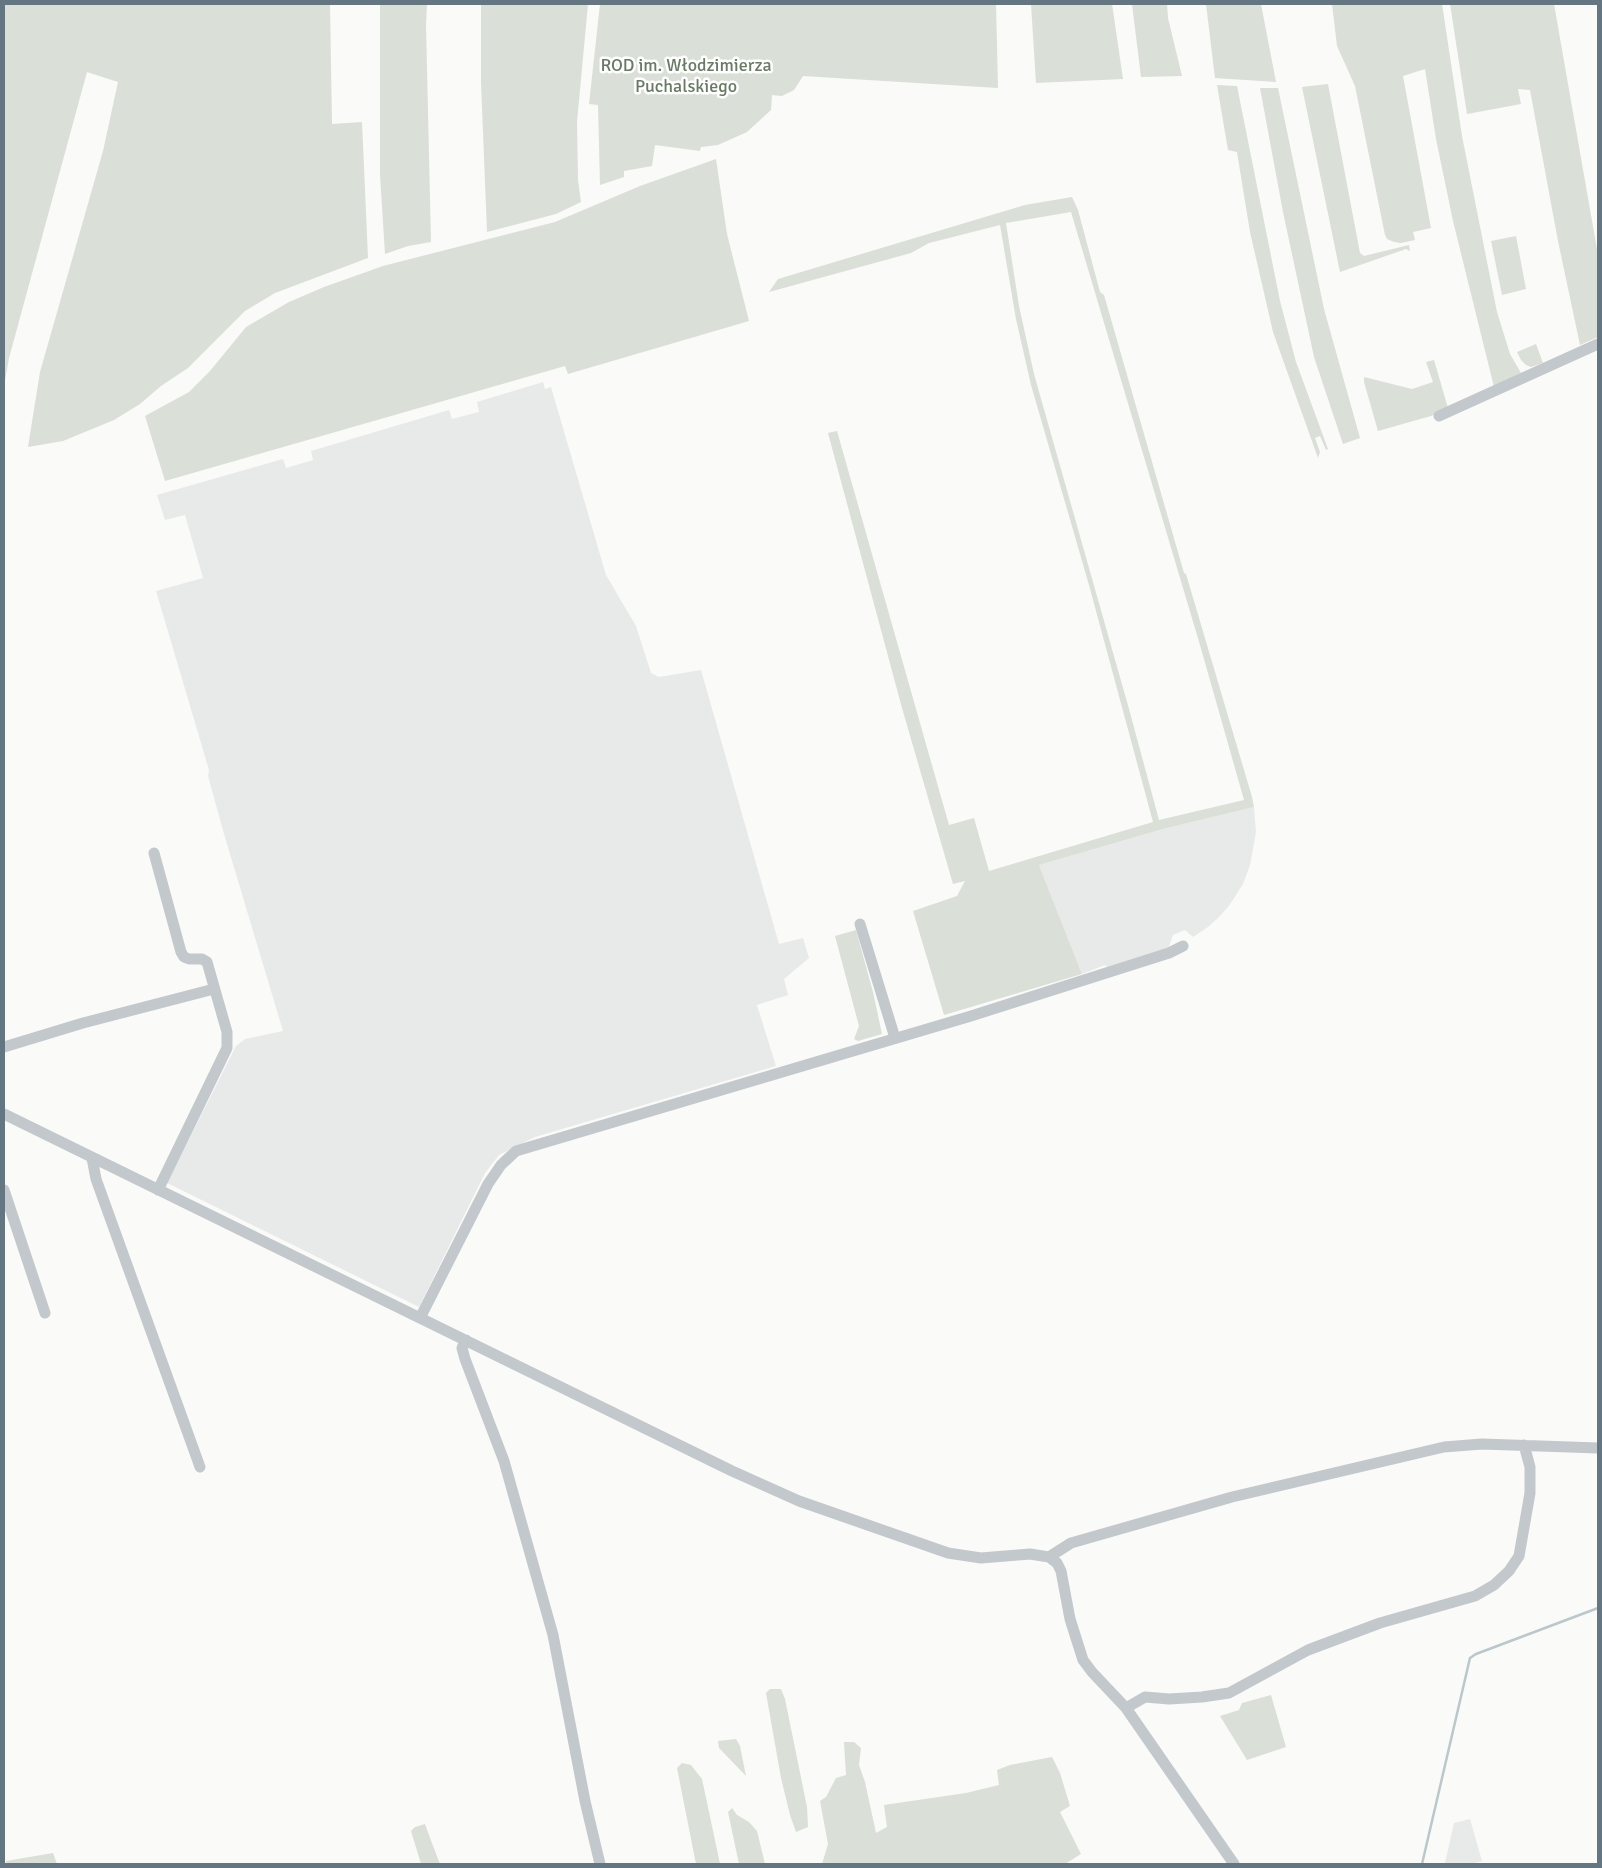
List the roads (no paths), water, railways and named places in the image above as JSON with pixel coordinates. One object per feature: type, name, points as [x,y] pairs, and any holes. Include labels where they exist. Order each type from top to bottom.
[{"type":"street","points":[[1439,416],[1598,344]]},
{"type":"street","points":[[154,853],[181,952],[184,958],[202,959],[206,962],[227,1032],[227,1048],[158,1190]]},
{"type":"street","points":[[860,924],[895,1038]]},
{"type":"street","points":[[420,1318],[488,1184],[501,1165],[516,1152],[971,1016],[1169,953],[1183,946]]},
{"type":"street","points":[[4,1047],[83,1023],[214,989]]},
{"type":"street","points":[[4,1114],[732,1471],[799,1500],[948,1553],[981,1558],[1030,1554],[1049,1557],[1057,1563],[1061,1571],[1070,1619],[1083,1660],[1126,1708],[1234,1864]]},
{"type":"street","points":[[92,1158],[96,1178],[200,1466]]},
{"type":"street","points":[[4,1190],[45,1313]]},
{"type":"street","points":[[466,1340],[462,1348],[465,1359],[504,1461],[554,1635],[592,1834],[600,1864]]},
{"type":"street","points":[[1049,1557],[1071,1543],[1232,1497],[1444,1448],[1482,1444],[1598,1448]]},
{"type":"street","points":[[1126,1708],[1145,1698],[1202,1697],[1229,1693],[1308,1650],[1380,1623],[1475,1596],[1494,1585],[1509,1571],[1519,1556],[1530,1492],[1530,1467],[1524,1445]]},
{"type":"waterway","points":[[1422,1864],[1470,1658],[1476,1654],[1598,1608]]},
{"type":"park label","name":"ROD im. Włodzimierza Puchalskiego","points":[[686,76]]}]
